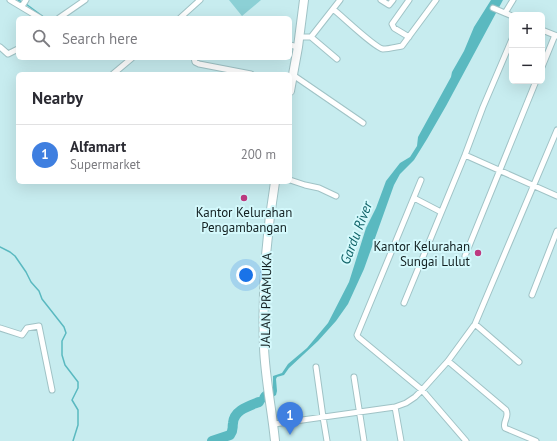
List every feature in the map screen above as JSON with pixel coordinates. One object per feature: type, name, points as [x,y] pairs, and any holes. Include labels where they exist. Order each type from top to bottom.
[{"type":"main road","points":[[292,80],[294,46],[299,37],[304,0]]},
{"type":"main road","name":"JALAN PRAMUKA","points":[[275,184],[268,233],[265,271],[264,349],[276,441]]},
{"type":"street","points":[[10,0],[24,3],[38,16]]},
{"type":"street","points":[[62,16],[85,0]]},
{"type":"street","points":[[182,16],[200,0]]},
{"type":"street","points":[[311,37],[340,0]]},
{"type":"street","points":[[381,0],[389,5],[393,0]]},
{"type":"street","points":[[409,0],[392,24],[394,28],[409,37]]},
{"type":"street","points":[[333,9],[382,49],[402,46],[436,0]]},
{"type":"street","points":[[505,13],[513,0]]},
{"type":"street","points":[[493,8],[509,15]]},
{"type":"street","points":[[545,31],[556,36],[545,60]]},
{"type":"street","points":[[299,37],[311,37],[337,59]]},
{"type":"street","points":[[404,303],[509,46]]},
{"type":"street","points":[[0,47],[8,54],[16,50]]},
{"type":"street","points":[[115,72],[130,60]]},
{"type":"street","points":[[194,60],[199,64],[241,72]]},
{"type":"street","points":[[292,80],[363,123]]},
{"type":"street","points":[[465,256],[535,84]]},
{"type":"street","points":[[274,424],[395,407],[406,403],[422,390],[448,361],[475,324],[557,130]]},
{"type":"street","points":[[465,155],[557,196]]},
{"type":"street","points":[[421,180],[357,335],[422,390],[466,441]]},
{"type":"street","points":[[292,181],[319,188],[336,196]]},
{"type":"street","points":[[414,198],[441,212]]},
{"type":"street","points":[[532,295],[557,231]]},
{"type":"street","points":[[475,324],[519,362]]},
{"type":"street","points":[[0,328],[22,335],[27,328],[38,326],[52,390]]},
{"type":"street","points":[[448,361],[506,410],[508,416],[504,425],[505,428],[536,441]]},
{"type":"street","points":[[316,367],[328,441]]},
{"type":"street","points":[[354,377],[364,441]]},
{"type":"street","points":[[395,407],[401,441]]},
{"type":"shaded area","points":[[229,0],[261,0],[242,16]]},
{"type":"shaded area","points":[[491,0],[503,0],[427,139],[414,160],[400,174],[394,185],[364,269],[348,304],[336,321],[318,341],[289,368],[284,375],[277,377],[276,395],[262,404],[249,409],[246,403],[259,398],[263,392],[273,387],[273,376],[282,373],[288,364],[307,348],[328,323],[349,282],[366,228],[376,208],[386,181],[400,163],[410,157],[417,146],[418,137],[451,77],[474,27]]},
{"type":"waterway","points":[[18,0],[22,2]]},
{"type":"waterway","points":[[26,4],[42,16]]},
{"type":"waterway","points":[[0,247],[15,256],[31,282],[39,291],[42,299],[64,327],[66,333],[62,341],[62,355],[65,365],[78,382],[78,388],[72,400],[78,410],[78,425],[73,441]]},
{"type":"waterway","name":"Gardu River","points":[[212,441],[230,435],[236,415],[243,409],[259,402]]},
{"type":"place","name":"Kantor Kelurahan Pengambangan","points":[[244,198]]},
{"type":"place","name":"Kantor Kelurahan Sungai Lulut","points":[[478,253]]},
{"type":"place","name":"Alfamart","points":[[290,435]]}]
